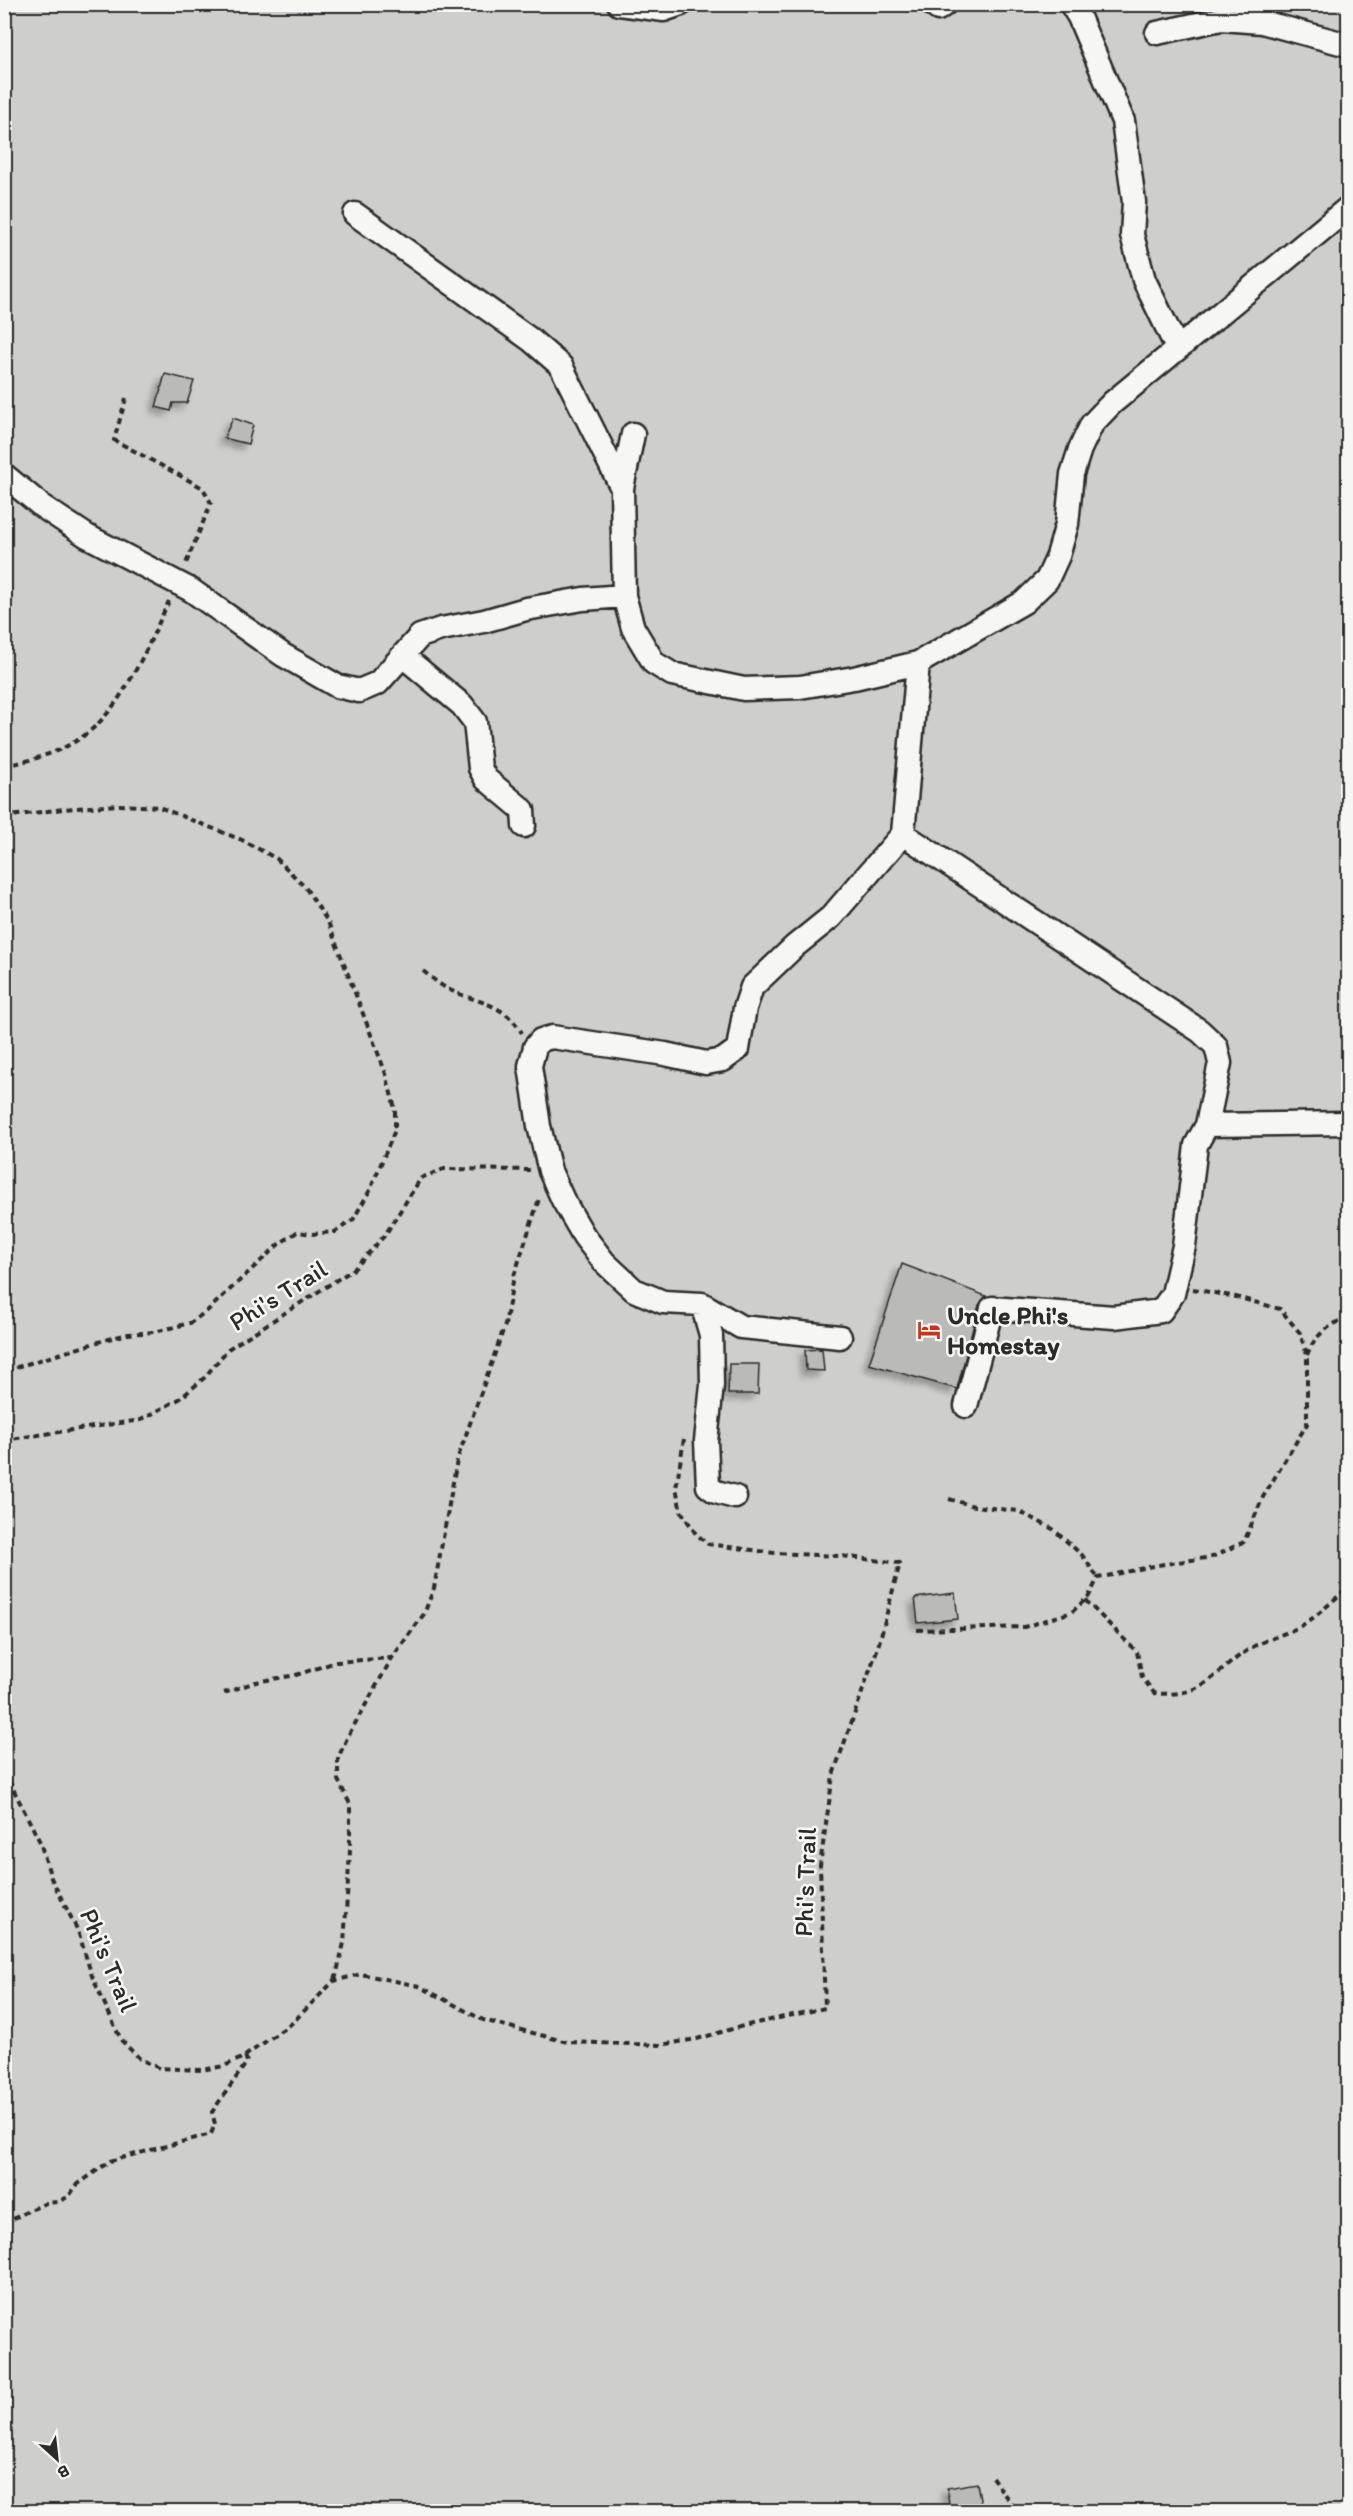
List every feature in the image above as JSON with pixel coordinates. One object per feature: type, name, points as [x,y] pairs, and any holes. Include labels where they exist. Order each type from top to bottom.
[{"type":"street","points":[[619,4],[664,10],[681,4]]},
{"type":"street","points":[[932,4],[938,9],[945,4]]},
{"type":"street","points":[[1071,4],[1079,17],[1123,121],[1134,202],[1132,235],[1144,280],[1176,348]]},
{"type":"street","points":[[1157,33],[1221,19],[1262,22],[1348,45]]},
{"type":"street","points":[[633,434],[622,488],[624,596],[633,628],[654,663],[672,674],[744,689],[800,687],[854,678],[918,663],[1024,602],[1047,580],[1058,556],[1067,524],[1072,474],[1080,449],[1092,424],[1112,403],[1176,348],[1270,274],[1348,208]]},
{"type":"street","points":[[356,214],[531,340],[561,366],[622,488]]},
{"type":"street","points":[[4,475],[43,507],[87,536],[178,583],[284,655],[337,686],[359,691],[378,683],[420,636],[441,629],[583,599],[624,596]]},
{"type":"street","points":[[403,656],[462,705],[475,722],[480,768],[492,786],[524,810],[524,826]]},
{"type":"street","points":[[840,1337],[741,1327],[702,1304],[663,1302],[634,1290],[604,1262],[584,1236],[550,1171],[539,1126],[530,1066],[535,1047],[541,1040],[552,1037],[665,1054],[706,1063],[723,1060],[738,1049],[745,1008],[752,987],[831,916],[903,834],[918,663]]},
{"type":"street","points":[[903,834],[1200,1031],[1216,1046],[1220,1063],[1207,1125],[1196,1145],[1184,1246],[1173,1294],[1161,1311],[1114,1317],[992,1308],[966,1406]]},
{"type":"street","points":[[1207,1125],[1348,1123]]},
{"type":"street","points":[[702,1304],[711,1335],[712,1385],[706,1441],[708,1486],[716,1492],[735,1497]]},
{"type":"path","points":[[4,766],[40,758],[87,734],[128,685],[178,583],[211,504],[203,488],[114,440],[126,398]]},
{"type":"path","points":[[4,817],[63,809],[119,805],[159,807],[242,840],[277,860],[305,887],[328,922],[386,1074],[395,1109],[395,1130],[370,1190],[353,1220],[334,1232],[312,1234],[297,1232],[279,1244],[207,1311],[190,1323],[155,1332],[128,1334],[108,1339],[4,1371]]},
{"type":"path","points":[[423,971],[449,990],[495,1006],[514,1020],[526,1039],[532,1056]]},
{"type":"path","name":"Phi's Trail","points":[[4,1440],[141,1420],[181,1398],[204,1378],[228,1350],[354,1269],[385,1235],[421,1178],[444,1169],[490,1168],[550,1171]]},
{"type":"path","points":[[336,1980],[344,1943],[350,1851],[350,1804],[338,1780],[338,1758],[392,1658],[424,1614],[434,1588],[457,1460],[487,1368],[505,1325],[514,1276],[532,1213],[550,1171]]},
{"type":"path","points":[[918,1630],[1024,1627],[1072,1612],[1085,1600],[1098,1578],[1158,1565],[1212,1557],[1244,1542],[1263,1497],[1307,1424],[1307,1355],[1300,1333],[1280,1309],[1236,1297],[1194,1290],[1176,1281]]},
{"type":"path","points":[[1307,1355],[1313,1340],[1328,1327],[1348,1316]]},
{"type":"path","name":"Phi's Trail","points":[[4,1771],[40,1842],[51,1878],[78,1931],[92,1976],[122,2040],[140,2059],[159,2068],[202,2070],[224,2066],[245,2055],[292,2023],[336,1980],[361,1974],[419,1986],[483,2020],[567,2042],[660,2045],[698,2039],[743,2026],[825,2008],[820,1865],[833,1775],[878,1647],[900,1563],[708,1544],[686,1522],[676,1488],[687,1430]]},
{"type":"path","points":[[950,1499],[974,1506],[1018,1511],[1053,1529],[1082,1555],[1098,1578]]},
{"type":"path","points":[[1085,1600],[1137,1652],[1142,1677],[1154,1693],[1171,1695],[1190,1692],[1212,1679],[1250,1649],[1308,1622],[1348,1587]]},
{"type":"path","points":[[224,1693],[256,1682],[296,1675],[336,1662],[392,1658]]},
{"type":"path","points":[[4,2224],[26,2212],[46,2204],[59,2202],[69,2196],[77,2185],[110,2161],[211,2134],[214,2124],[212,2112],[242,2073],[247,2062],[245,2055]]},
{"type":"path","points":[[992,2476],[1017,2511]]},
{"type":"shaded area","points":[[5,5],[1348,5],[1348,2511],[5,2511]]},
{"type":"building","points":[[165,374],[194,381],[187,403],[173,403],[171,411],[156,407]]},
{"type":"building","points":[[233,418],[253,425],[248,444],[224,438]]},
{"type":"building","name":"Uncle Phi's Homestay","points":[[902,1264],[986,1296],[979,1305],[957,1389],[869,1364]]},
{"type":"building","points":[[822,1349],[824,1371],[806,1370],[805,1350]]},
{"type":"building","points":[[729,1364],[759,1364],[758,1394],[728,1394]]},
{"type":"building","points":[[955,1593],[958,1619],[918,1623],[915,1598]]},
{"type":"building","points":[[977,2483],[982,2511],[950,2511],[947,2488]]},
{"type":"place","name":"Uncle Phi's Homestay","points":[[929,1330]]}]
